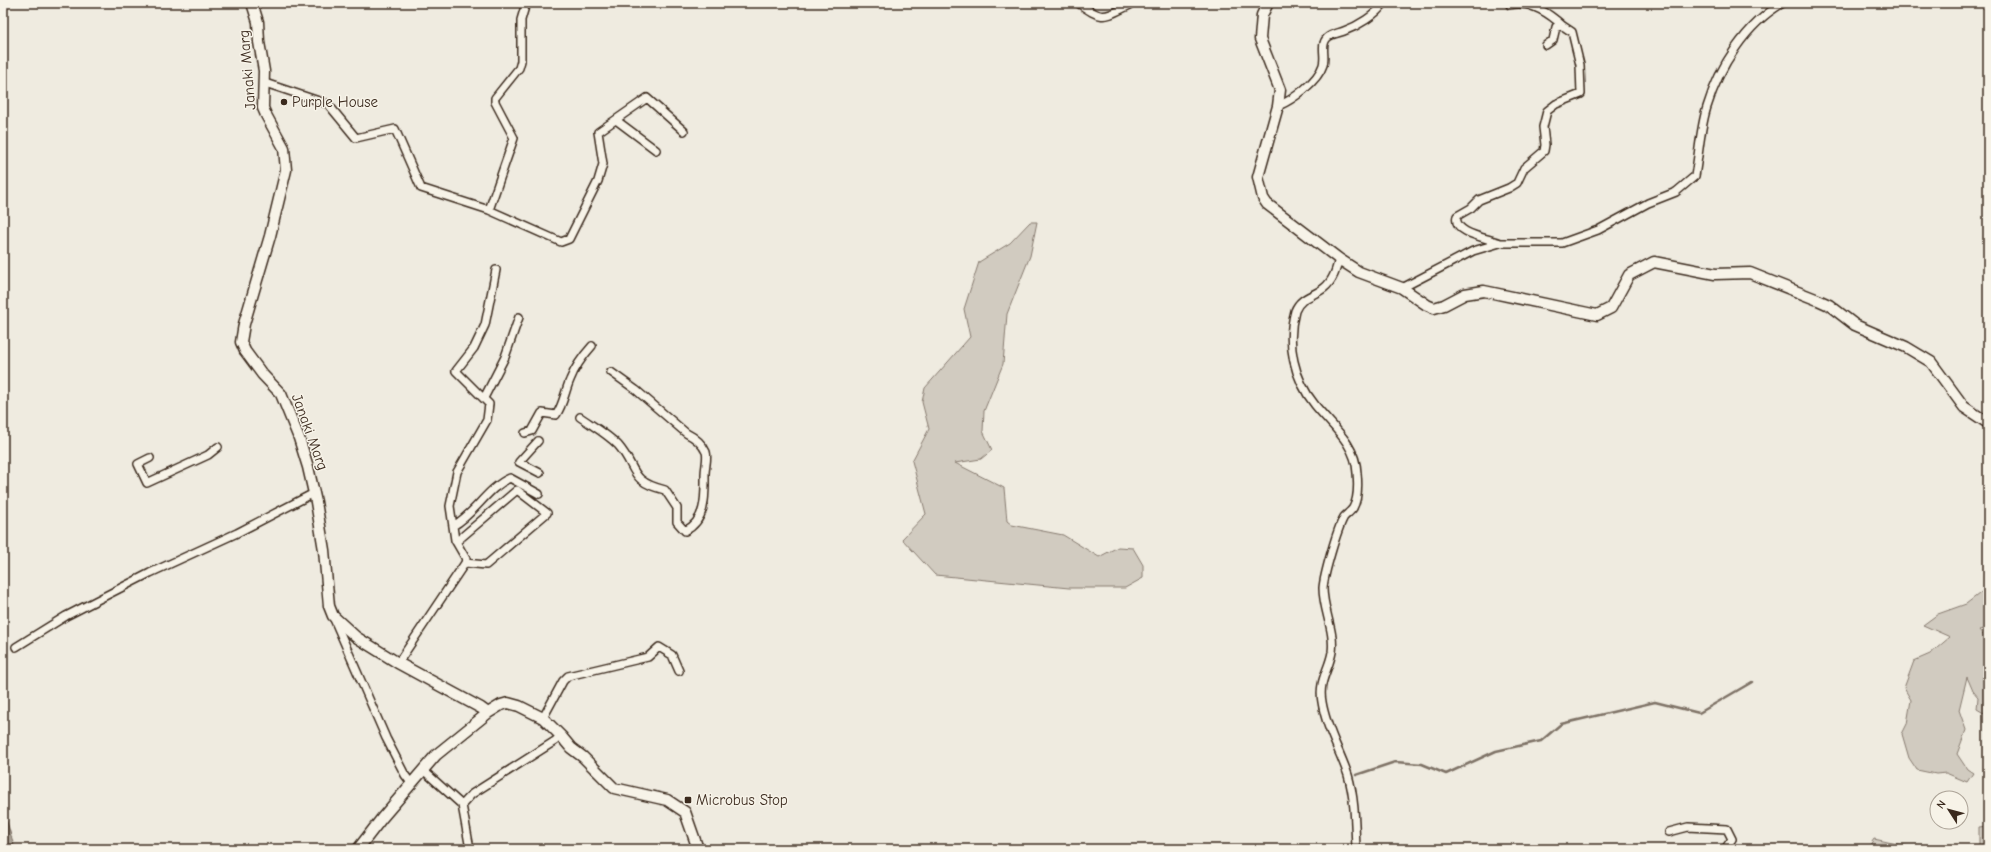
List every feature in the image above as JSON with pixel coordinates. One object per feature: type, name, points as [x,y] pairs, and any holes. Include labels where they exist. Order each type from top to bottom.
[{"type":"street","name":"Janaki Marg","points":[[252,3],[258,22],[265,83],[264,108],[266,115],[284,148],[286,170],[270,236],[244,324],[241,342],[245,351],[262,374],[281,394],[301,443],[314,492],[324,550],[329,606],[333,616]]},
{"type":"street","points":[[489,210],[514,138],[495,102],[495,98],[519,68],[521,61],[521,20],[526,3]]},
{"type":"street","points":[[1078,3],[1098,16],[1104,17],[1130,5],[1131,3]]},
{"type":"street","points":[[1268,3],[1262,15],[1260,39],[1280,90],[1278,106],[1258,177],[1263,198],[1273,211],[1359,272],[1402,288],[1434,308],[1444,305],[1465,294],[1484,291],[1596,315],[1611,308],[1629,275],[1654,262],[1715,274],[1750,273],[1818,300],[1855,324],[1906,347],[1931,362],[1964,407],[1988,423]]},
{"type":"street","points":[[1278,106],[1295,97],[1317,76],[1323,64],[1323,44],[1329,36],[1346,31],[1369,17],[1384,3]]},
{"type":"street","points":[[1510,5],[1517,3],[1534,7],[1550,14],[1572,32],[1580,65],[1581,94],[1556,104],[1547,111],[1543,127],[1546,145],[1544,151],[1524,168],[1517,183],[1509,188],[1478,200],[1471,208],[1457,216],[1458,225],[1471,235],[1500,243],[1562,243],[1598,230],[1648,203],[1676,192],[1695,176],[1706,108],[1716,82],[1730,57],[1750,31],[1776,7],[1784,3]]},
{"type":"street","points":[[1546,45],[1553,40],[1556,27],[1563,26]]},
{"type":"street","points":[[265,83],[328,104],[356,138],[396,129],[421,188],[489,210],[561,242],[569,239],[598,182],[603,164],[598,132],[647,98],[684,131]]},
{"type":"street","points":[[616,120],[656,150]]},
{"type":"street","points":[[1402,288],[1473,251],[1500,243]]},
{"type":"street","points":[[1339,259],[1335,273],[1325,287],[1304,298],[1298,304],[1294,320],[1292,347],[1295,371],[1300,382],[1315,405],[1346,440],[1353,454],[1357,472],[1356,498],[1353,508],[1344,517],[1339,529],[1323,588],[1333,642],[1332,654],[1322,683],[1321,694],[1321,701],[1331,733],[1348,776],[1354,810],[1356,849]]},
{"type":"street","points":[[398,663],[465,563],[466,559],[456,542],[450,506],[458,472],[487,420],[488,404],[456,370],[474,348],[485,325],[496,270]]},
{"type":"street","points":[[484,398],[505,357],[519,317]]},
{"type":"street","points":[[525,433],[532,432],[542,414],[556,415],[560,410],[561,402],[575,368],[592,346]]},
{"type":"street","points":[[580,418],[605,434],[618,446],[637,477],[651,486],[665,490],[677,508],[677,522],[685,531],[698,522],[705,505],[706,452],[696,437],[686,433],[636,390],[611,372]]},
{"type":"street","points":[[538,441],[519,462],[540,473]]},
{"type":"street","points":[[150,458],[138,464],[147,483],[208,455],[218,447]]},
{"type":"street","points":[[453,526],[464,520],[493,490],[510,478],[539,494]]},
{"type":"street","points":[[456,542],[517,490],[547,513],[486,566],[465,563]]},
{"type":"street","points":[[16,646],[66,616],[150,574],[238,533],[314,492]]},
{"type":"street","points":[[333,616],[356,637],[398,663],[488,713]]},
{"type":"street","points":[[333,616],[386,738],[405,775],[411,783]]},
{"type":"street","points":[[543,718],[563,681],[568,676],[648,657],[659,647],[672,655],[680,671]]},
{"type":"street","points":[[358,849],[411,783],[436,755],[488,713],[501,705],[508,703],[519,706],[543,718],[562,736],[571,748],[583,757],[614,788],[667,800],[684,812],[698,849]]},
{"type":"street","points":[[462,805],[472,794],[562,736]]},
{"type":"street","points":[[423,770],[462,805],[470,849]]},
{"type":"street","points":[[1669,832],[1688,827],[1727,829],[1732,839],[1725,849]]},
{"type":"shaded area","points":[[1030,222],[1037,222],[1030,256],[1007,314],[1003,364],[984,411],[983,431],[992,450],[981,459],[955,463],[1004,488],[1007,521],[1012,525],[1063,535],[1099,557],[1118,547],[1133,548],[1143,565],[1143,578],[1125,588],[1069,588],[935,575],[902,539],[926,514],[912,461],[929,429],[922,402],[925,388],[970,337],[964,309],[979,262],[1010,243]]},
{"type":"shaded area","points":[[1988,587],[1988,628],[1979,630],[1988,641],[1988,718],[1987,715],[1977,709],[1978,697],[1973,691],[1967,677],[1959,710],[1966,730],[1957,754],[1967,769],[1973,773],[1967,782],[1946,773],[1936,774],[1917,770],[1909,758],[1902,734],[1907,724],[1911,700],[1904,688],[1914,661],[1930,654],[1950,637],[1923,625],[1938,614],[1966,604]]},
{"type":"shaded area","points":[[3,808],[15,849],[3,849]]},
{"type":"shaded area","points":[[1988,826],[1988,849],[1979,849],[1979,827]]},
{"type":"shaded area","points":[[1874,839],[1920,849],[1867,849]]},
{"type":"waterway","points":[[1356,775],[1395,762],[1422,764],[1446,774],[1496,751],[1541,741],[1561,724],[1655,702],[1699,713],[1752,682]]},
{"type":"place","name":"Purple House","points":[[284,102]]},
{"type":"place","name":"Microbus Stop","points":[[688,800]]}]
